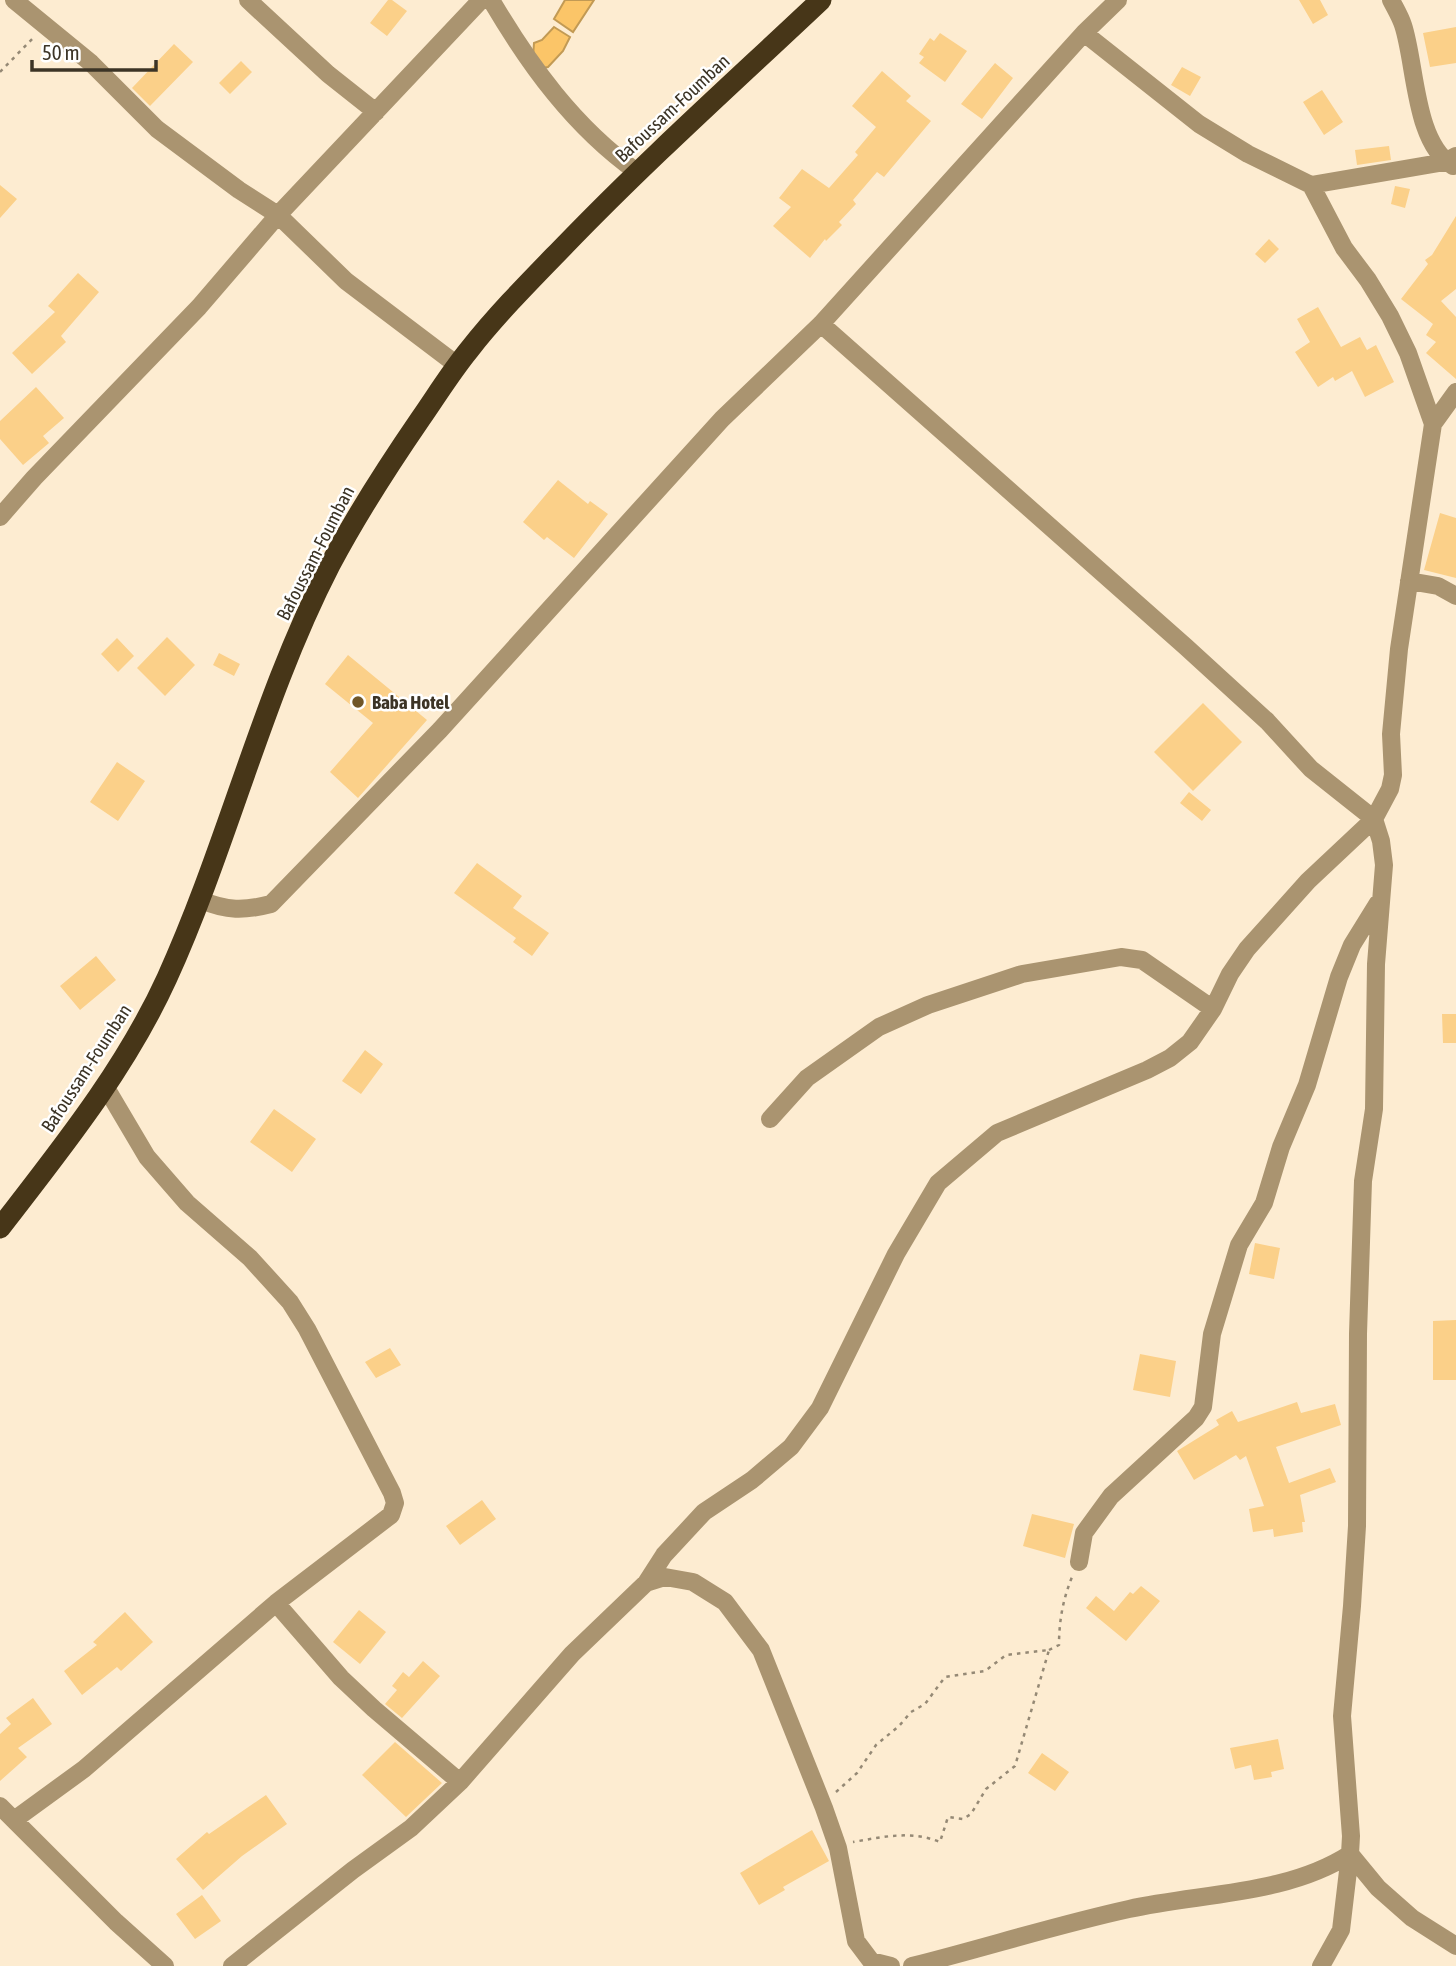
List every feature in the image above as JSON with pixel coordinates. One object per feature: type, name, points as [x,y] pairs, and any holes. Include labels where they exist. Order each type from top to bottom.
[{"type":"highway","name":"Bafoussam-Foumban","points":[[0,1228],[60,1151],[105,1086],[136,1037],[165,982],[201,900],[288,659],[329,569],[370,493],[457,365],[523,289],[637,172],[821,0]]},
{"type":"street","points":[[14,0],[91,63],[157,129],[239,190],[278,215],[346,281],[457,365]]},
{"type":"street","points":[[248,0],[328,74],[376,112]]},
{"type":"street","points":[[0,517],[199,307],[278,215],[481,0]]},
{"type":"street","points":[[491,0],[551,90],[582,127],[614,156],[637,172]]},
{"type":"street","points":[[201,900],[217,907],[247,910],[271,904],[440,730],[722,419],[821,324],[1084,33],[1118,0]]},
{"type":"street","points":[[1391,0],[1403,24],[1425,124],[1434,147],[1452,162]]},
{"type":"street","points":[[1084,33],[1199,124],[1248,154],[1311,185],[1452,162]]},
{"type":"street","points":[[232,1966],[353,1870],[411,1828],[460,1782],[572,1654],[646,1583],[664,1555],[704,1512],[752,1480],[790,1447],[820,1408],[896,1254],[938,1183],[997,1133],[1170,1058],[1189,1042],[1213,1009],[1230,974],[1247,949],[1308,881],[1374,819],[1390,789],[1393,775],[1393,705],[1433,424],[1408,353],[1390,316],[1344,248],[1311,185]]},
{"type":"street","points":[[821,324],[1186,647],[1267,721],[1311,769],[1374,819],[1381,841],[1384,865],[1376,964],[1374,1109],[1363,1194],[1357,1526],[1342,1716],[1351,1836],[1341,1930],[1321,1966]]},
{"type":"street","points":[[1433,424],[1456,392]]},
{"type":"street","points":[[1409,581],[1438,586],[1456,596]]},
{"type":"street","points":[[1079,1562],[1084,1533],[1111,1496],[1196,1418],[1203,1407],[1212,1334],[1239,1245],[1264,1203],[1281,1147],[1307,1085],[1339,976],[1352,945],[1380,900]]},
{"type":"street","points":[[770,1119],[807,1078],[879,1027],[929,1005],[1022,974],[1121,957],[1142,960],[1213,1009]]},
{"type":"street","points":[[14,1821],[84,1769],[276,1604],[391,1515],[394,1503],[392,1493],[307,1329],[290,1302],[250,1258],[179,1194],[147,1157],[105,1086]]},
{"type":"street","points":[[646,1583],[665,1577],[693,1582],[725,1602],[761,1650],[838,1848],[856,1941],[871,1961],[891,1966]]},
{"type":"street","points":[[276,1604],[341,1678],[460,1782]]},
{"type":"street","points":[[0,1806],[116,1922],[165,1966]]},
{"type":"street","points":[[1350,1854],[1378,1888],[1412,1918],[1456,1946]]},
{"type":"street","points":[[912,1966],[1131,1909],[1297,1879],[1329,1867],[1350,1854]]},
{"type":"path","points":[[0,72],[44,27]]},
{"type":"path","points":[[824,1808],[835,1793],[857,1773],[876,1745],[911,1712],[925,1704],[945,1677],[985,1671],[1006,1655],[1049,1650],[1059,1645],[1064,1600],[1079,1562]]},
{"type":"path","points":[[838,1848],[843,1843],[888,1835],[925,1836],[940,1842],[948,1817],[962,1819],[971,1814],[986,1789],[1015,1766],[1049,1650]]},
{"type":"shaded area","points":[[565,0],[594,0],[573,32],[554,19]]},
{"type":"shaded area","points":[[554,27],[570,37],[563,51],[548,67],[543,68],[533,58],[534,43],[542,40]]},
{"type":"building","points":[[388,0],[407,11],[387,36],[370,23]]},
{"type":"building","points":[[1299,0],[1320,0],[1328,15],[1313,24]]},
{"type":"building","points":[[1456,27],[1456,63],[1430,67],[1423,33]]},
{"type":"building","points":[[940,33],[967,51],[945,82],[919,63],[924,57],[919,54],[930,38],[934,41]]},
{"type":"building","points":[[174,44],[193,62],[150,106],[132,88]]},
{"type":"building","points":[[241,61],[252,72],[230,94],[219,83]]},
{"type":"building","points":[[995,63],[1013,78],[982,119],[961,104]]},
{"type":"building","points":[[1182,67],[1201,77],[1190,96],[1171,85]]},
{"type":"building","points":[[882,71],[911,96],[906,101],[931,121],[884,177],[877,172],[853,200],[856,204],[839,222],[842,225],[826,241],[825,239],[810,258],[773,226],[791,207],[779,198],[802,169],[829,188],[858,155],[855,152],[876,127],[852,106]]},
{"type":"building","points":[[1322,90],[1343,122],[1324,135],[1303,102]]},
{"type":"building","points":[[1389,146],[1391,160],[1357,165],[1355,150]]},
{"type":"building","points":[[0,185],[17,199],[0,218]]},
{"type":"building","points":[[1395,186],[1410,189],[1405,208],[1391,204]]},
{"type":"building","points":[[1456,216],[1456,289],[1441,301],[1456,317],[1456,379],[1426,353],[1436,342],[1426,335],[1433,324],[1401,299],[1428,264],[1425,260],[1432,255]]},
{"type":"building","points":[[1269,239],[1279,249],[1265,263],[1255,254]]},
{"type":"building","points":[[78,273],[99,292],[61,336],[66,342],[32,374],[12,353],[55,312],[48,306]]},
{"type":"building","points":[[1318,307],[1341,347],[1360,337],[1367,350],[1376,345],[1394,382],[1365,397],[1352,371],[1335,381],[1333,377],[1318,387],[1295,352],[1310,342],[1297,319]]},
{"type":"building","points":[[36,387],[64,418],[43,436],[49,443],[23,465],[0,439],[0,421]]},
{"type":"building","points":[[558,480],[588,504],[590,501],[608,514],[574,558],[547,537],[544,540],[523,522]]},
{"type":"building","points":[[1440,513],[1456,518],[1456,578],[1424,570]]},
{"type":"building","points":[[167,637],[195,665],[165,696],[137,668]]},
{"type":"building","points":[[117,638],[134,656],[118,672],[101,654]]},
{"type":"building","points":[[219,653],[240,664],[234,676],[213,665]]},
{"type":"building","points":[[348,655],[427,720],[358,798],[330,772],[373,723],[325,684]]},
{"type":"building","points":[[1203,703],[1242,742],[1193,791],[1154,752]]},
{"type":"building","points":[[117,762],[145,781],[118,821],[90,802]]},
{"type":"building","points":[[1189,792],[1211,810],[1202,821],[1180,803]]},
{"type":"building","points":[[477,863],[522,896],[513,908],[549,933],[532,956],[513,942],[516,938],[454,893]]},
{"type":"building","points":[[96,956],[116,980],[80,1010],[60,986]]},
{"type":"building","points":[[1442,1014],[1456,1014],[1456,1043],[1443,1043]]},
{"type":"building","points":[[365,1050],[383,1064],[361,1094],[342,1081]]},
{"type":"building","points":[[274,1109],[316,1139],[292,1172],[250,1142]]},
{"type":"building","points":[[1255,1243],[1280,1248],[1274,1279],[1249,1274]]},
{"type":"building","points":[[1456,1320],[1456,1380],[1433,1380],[1433,1321]]},
{"type":"building","points":[[390,1348],[401,1365],[376,1378],[365,1362]]},
{"type":"building","points":[[1140,1354],[1176,1361],[1170,1397],[1133,1390]]},
{"type":"building","points":[[1297,1402],[1301,1413],[1335,1404],[1341,1425],[1276,1447],[1289,1483],[1330,1468],[1336,1482],[1300,1495],[1305,1522],[1302,1522],[1303,1532],[1274,1537],[1273,1529],[1253,1532],[1249,1509],[1264,1506],[1246,1456],[1240,1460],[1236,1455],[1194,1480],[1177,1451],[1219,1425],[1216,1420],[1232,1411],[1238,1422]]},
{"type":"building","points":[[482,1500],[496,1519],[460,1545],[446,1526]]},
{"type":"building","points":[[1032,1514],[1074,1524],[1065,1558],[1023,1546]]},
{"type":"building","points":[[1141,1586],[1160,1601],[1126,1641],[1086,1608],[1096,1596],[1114,1611],[1130,1592],[1133,1594]]},
{"type":"building","points":[[359,1610],[386,1632],[360,1664],[333,1642]]},
{"type":"building","points":[[125,1612],[153,1642],[121,1671],[117,1667],[82,1695],[64,1671],[97,1645],[93,1642]]},
{"type":"building","points":[[423,1661],[440,1676],[402,1718],[385,1704],[397,1690],[392,1686],[403,1672],[409,1677]]},
{"type":"building","points":[[33,1698],[52,1724],[18,1748],[27,1757],[0,1781],[0,1734],[11,1724],[6,1718]]},
{"type":"building","points":[[1278,1739],[1284,1769],[1271,1772],[1272,1777],[1254,1780],[1251,1765],[1235,1769],[1230,1748]]},
{"type":"building","points":[[395,1742],[442,1783],[406,1817],[362,1775]]},
{"type":"building","points":[[1042,1753],[1069,1772],[1055,1791],[1028,1773]]},
{"type":"building","points":[[266,1795],[287,1824],[242,1856],[203,1890],[176,1859],[207,1832],[209,1834]]},
{"type":"building","points":[[812,1830],[829,1861],[783,1887],[785,1890],[759,1905],[740,1873]]},
{"type":"building","points":[[202,1895],[221,1921],[195,1939],[176,1914]]},
{"type":"place","name":"Baba Hotel","points":[[358,702]]}]
